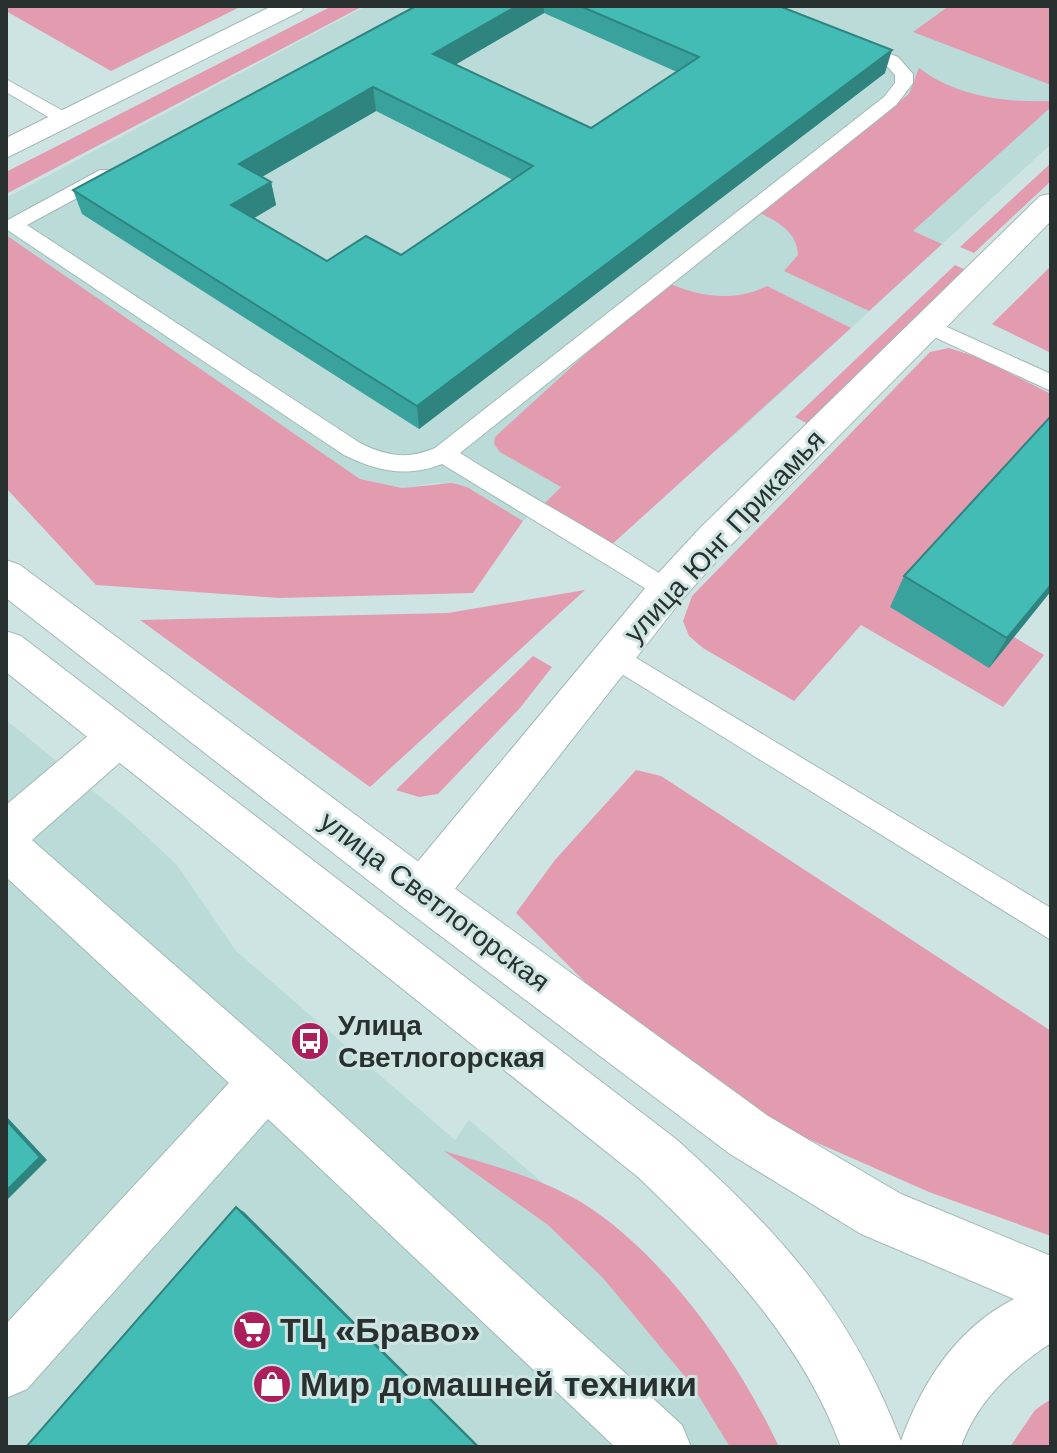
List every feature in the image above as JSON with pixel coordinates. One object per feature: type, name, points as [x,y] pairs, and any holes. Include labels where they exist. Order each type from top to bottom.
[{"type":"street","points":[[6,149],[292,6]]},
{"type":"street","name":"улица Юнг Прикамья","points":[[422,893],[613,655],[714,538],[1051,203]]},
{"type":"street","name":"улица Светлогорская","points":[[6,576],[422,893],[775,1151],[881,1214],[1051,1285]]},
{"type":"street","points":[[6,648],[657,1158],[696,1193],[789,1295],[832,1359],[872,1447]]},
{"type":"street","points":[[6,834],[118,737]]},
{"type":"street","points":[[6,847],[266,1081],[660,1447]]},
{"type":"street","points":[[6,1368],[266,1081]]},
{"type":"street","points":[[930,1447],[959,1388],[995,1348],[1034,1319],[1051,1312]]},
{"type":"lane","points":[[10,222],[352,449],[401,467],[428,462],[443,454],[900,91],[904,74],[899,67],[879,54],[838,38]]},
{"type":"lane","points":[[6,84],[66,120]]},
{"type":"lane","points":[[10,222],[125,165]]},
{"type":"lane","points":[[927,325],[1051,383]]},
{"type":"lane","points":[[443,454],[534,512],[623,561],[666,591]]},
{"type":"lane","points":[[613,655],[1050,924]]},
{"type":"shaded area","points":[[6,6],[242,6],[111,71],[6,11]]},
{"type":"shaded area","points":[[332,6],[363,6],[6,194],[6,172]]},
{"type":"shaded area","points":[[366,6],[1051,6],[1051,144],[726,443],[541,507],[523,521],[467,487],[437,483],[402,488],[360,479],[6,235],[6,198]]},
{"type":"shaded area","points":[[949,6],[1051,6],[1051,85],[913,32]]},
{"type":"shaded area","points":[[919,68],[933,78],[965,91],[1016,101],[1051,101],[1051,107],[913,231],[942,244],[869,311],[784,271],[798,255],[794,240],[779,224],[758,212],[909,94]]},
{"type":"shaded area","points":[[1051,163],[1051,181],[974,253],[960,247]]},
{"type":"shaded area","points":[[6,235],[360,479],[402,488],[452,483],[467,487],[523,521],[473,593],[280,598],[96,585],[6,488]]},
{"type":"shaded area","points":[[955,265],[970,272],[810,425],[795,417]]},
{"type":"shaded area","points":[[1051,266],[1051,353],[992,324]]},
{"type":"shaded area","points":[[670,284],[718,296],[743,294],[767,286],[851,328],[609,547],[541,507],[561,487],[500,452],[494,444],[495,437],[613,329]]},
{"type":"shaded area","points":[[949,348],[980,358],[1051,394],[1051,430],[988,667],[1014,637],[1044,655],[1003,707],[861,625],[794,701],[703,648],[689,636],[683,621],[692,596],[930,352]]},
{"type":"shaded area","points":[[585,590],[370,787],[140,620],[448,613]]},
{"type":"shaded area","points":[[533,656],[552,667],[520,708],[438,794],[419,797],[396,790]]},
{"type":"shaded area","points":[[6,720],[130,821],[177,865],[236,951],[455,1140],[469,1120],[627,1255],[771,1447],[6,1447]]},
{"type":"shaded area","points":[[636,770],[661,776],[1051,1031],[1051,1236],[929,1192],[779,1126],[607,1004],[516,913],[555,860]]},
{"type":"shaded area","points":[[444,1151],[548,1185],[581,1202],[612,1224],[669,1279],[696,1311],[742,1379],[779,1447],[730,1447],[692,1385],[603,1278],[548,1225]]},
{"type":"shaded area","points":[[1051,1399],[1051,1447],[1010,1447],[1035,1410]]},
{"type":"building","points":[[416,6],[517,6],[433,54],[591,128],[699,57],[580,6],[779,6],[892,50],[417,406],[73,190]],"holes":[[[373,87],[533,166],[401,255],[366,236],[327,261],[231,205],[271,182],[239,164]]]},
{"type":"building","points":[[1051,416],[1051,585],[1007,638],[904,576]]},
{"type":"building","points":[[6,1120],[40,1157],[6,1191]]},
{"type":"building","name":"ТЦ «Браво»","points":[[236,1207],[478,1447],[26,1447]]},
{"type":"place","name":"Улица Светлогорская","points":[[310,1041]]},
{"type":"place","name":"ТЦ «Браво»","points":[[252,1330]]},
{"type":"place","name":"Мир домашней техники","points":[[272,1384]]}]
